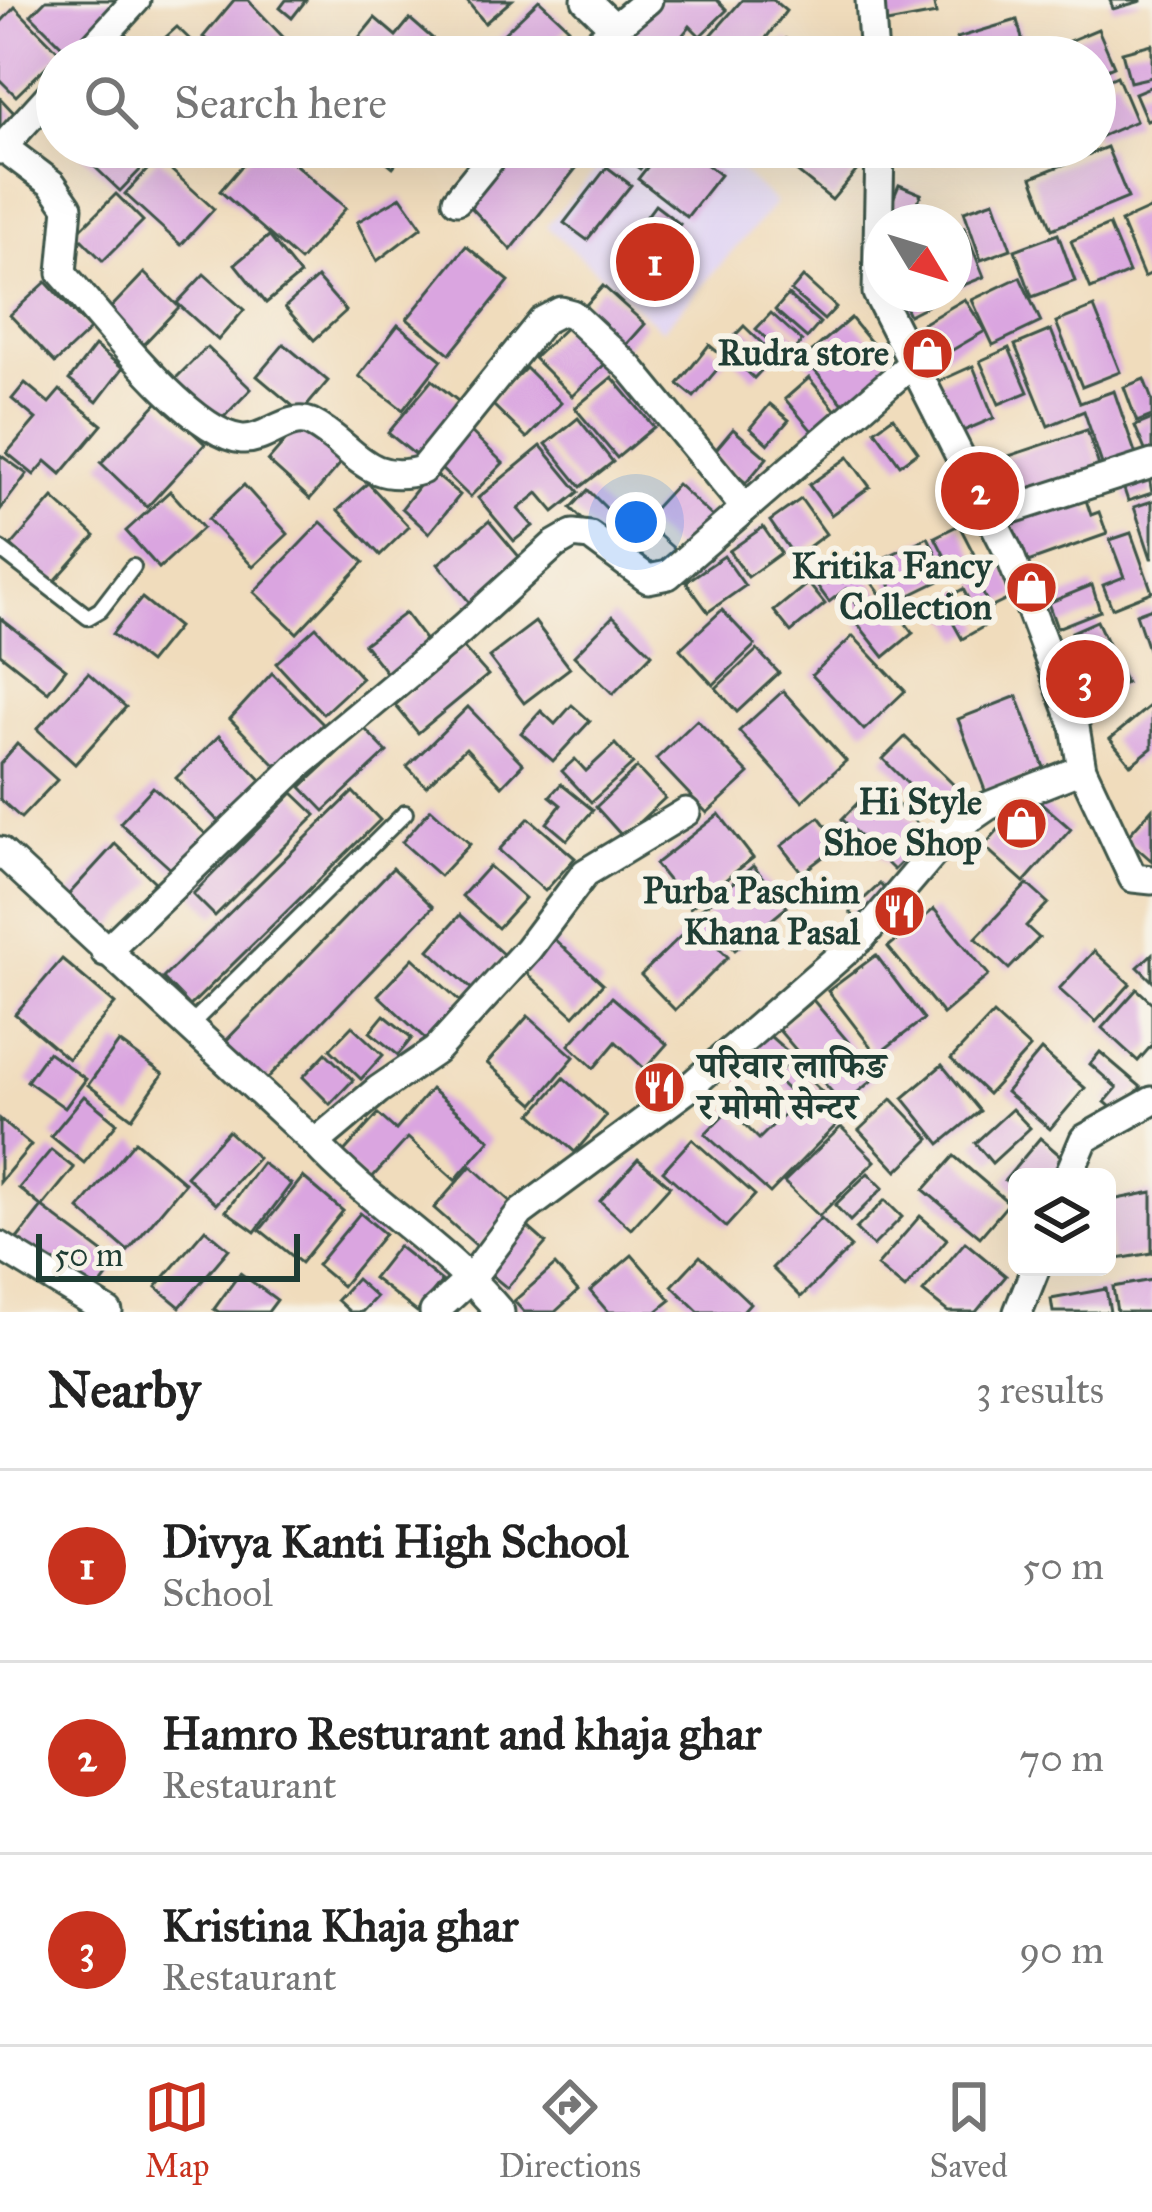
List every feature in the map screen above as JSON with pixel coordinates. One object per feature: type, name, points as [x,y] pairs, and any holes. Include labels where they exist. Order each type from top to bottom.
[{"type":"street","points":[[103,36],[136,0]]},
{"type":"street","points":[[586,0],[616,29]]},
{"type":"street","points":[[607,36],[648,0]]},
{"type":"street","points":[[870,0],[873,36]]},
{"type":"street","points":[[36,110],[2,148],[52,184],[68,207],[62,273],[184,408],[216,432],[244,439],[305,420],[327,433],[357,462],[405,475],[422,470],[542,321],[561,311],[572,314],[630,368],[746,508]]},
{"type":"street","points":[[457,200],[483,168]]},
{"type":"street","points":[[880,168],[877,293],[1009,553],[1075,727],[1082,769],[1133,878],[1152,880]]},
{"type":"street","points":[[105,952],[301,763],[461,630],[554,544],[573,534],[590,536],[648,579],[668,575],[915,361]]},
{"type":"street","points":[[990,516],[1152,464]]},
{"type":"street","points":[[434,1312],[471,1278],[520,1213],[686,1090],[862,937],[952,830],[988,806],[1082,769]]},
{"type":"street","points":[[315,1143],[378,1090],[435,1051],[528,949],[585,873],[686,812]]},
{"type":"street","points":[[0,851],[348,1179],[471,1278],[500,1312]]},
{"type":"street","points":[[1072,1168],[1084,1139],[1152,1102]]},
{"type":"street","points":[[0,1246],[108,1312]]},
{"type":"street","points":[[1018,1312],[1032,1276]]},
{"type":"lane","points":[[0,548],[88,617],[100,610],[133,567]]},
{"type":"lane","points":[[188,1027],[405,813]]},
{"type":"shaded area","points":[[598,168],[737,168],[776,203],[662,330],[546,226]]},
{"type":"building","points":[[46,0],[125,0],[90,36],[52,36],[31,15]]},
{"type":"building","points":[[234,0],[248,0],[282,36],[204,36]]},
{"type":"building","points":[[286,0],[306,0],[292,18],[280,8]]},
{"type":"building","points":[[466,0],[512,0],[485,23]]},
{"type":"building","points":[[539,0],[568,27],[559,36],[501,36]]},
{"type":"building","points":[[658,0],[717,0],[727,10],[700,36],[690,26],[682,36],[625,36]]},
{"type":"building","points":[[742,0],[773,0],[786,11],[768,36],[710,36]]},
{"type":"building","points":[[883,0],[933,0],[936,14],[887,23]]},
{"type":"building","points":[[1110,0],[1141,0],[1141,1],[1113,9]]},
{"type":"building","points":[[15,7],[43,36],[36,36],[36,76],[16,96],[0,80],[0,23]]},
{"type":"building","points":[[375,18],[396,36],[360,36]]},
{"type":"building","points":[[410,19],[430,36],[396,36]]},
{"type":"building","points":[[1017,20],[1021,36],[964,36]]},
{"type":"building","points":[[1152,44],[1152,77],[1130,82],[1122,52]]},
{"type":"building","points":[[1116,76],[1136,121],[1116,130]]},
{"type":"building","points":[[1152,86],[1152,119],[1147,121],[1135,93]]},
{"type":"building","points":[[0,98],[15,114],[0,129]]},
{"type":"building","points":[[96,168],[142,168],[120,191]]},
{"type":"building","points":[[149,168],[169,168],[214,209],[181,245],[125,194]]},
{"type":"building","points":[[240,168],[299,168],[346,208],[300,261],[220,191]]},
{"type":"building","points":[[501,168],[576,168],[511,250],[468,204]]},
{"type":"building","points":[[606,168],[631,185],[587,240],[564,223]]},
{"type":"building","points":[[647,168],[711,168],[720,175],[687,217],[638,179]]},
{"type":"building","points":[[793,168],[859,168],[832,200]]},
{"type":"building","points":[[1054,168],[1116,168],[1128,198],[1052,229],[1032,177]]},
{"type":"building","points":[[899,185],[921,194],[917,204],[891,204]]},
{"type":"building","points":[[116,194],[143,221],[103,261],[76,234]]},
{"type":"building","points":[[401,197],[422,227],[377,261],[357,222]]},
{"type":"building","points":[[994,201],[1011,249],[981,260],[972,234],[972,208]]},
{"type":"building","points":[[655,205],[680,224],[643,276],[617,257]]},
{"type":"building","points":[[1152,208],[1152,273],[1144,277],[1121,222]]},
{"type":"building","points":[[1109,225],[1129,273],[1091,289],[1071,241]]},
{"type":"building","points":[[1058,234],[1075,281],[1032,297],[1015,250]]},
{"type":"building","points":[[269,236],[300,275],[266,303],[235,264]]},
{"type":"building","points":[[466,246],[509,281],[450,354],[407,319]]},
{"type":"building","points":[[972,247],[984,277],[972,282]]},
{"type":"building","points":[[144,273],[179,307],[139,349],[104,315]]},
{"type":"building","points":[[204,274],[244,310],[218,340],[177,303]]},
{"type":"building","points":[[803,277],[836,307],[824,320],[791,291]]},
{"type":"building","points":[[1020,277],[1041,322],[993,345],[972,300]]},
{"type":"building","points":[[317,278],[346,311],[314,340],[285,307]]},
{"type":"building","points":[[46,282],[90,330],[55,363],[10,315]]},
{"type":"building","points":[[603,286],[645,324],[620,352],[578,314]]},
{"type":"building","points":[[788,295],[820,323],[807,338],[775,310]]},
{"type":"building","points":[[1094,307],[1120,372],[1082,387],[1056,322]]},
{"type":"building","points":[[972,310],[985,331],[937,359],[917,327],[943,312]]},
{"type":"building","points":[[771,313],[802,341],[787,358],[756,329]]},
{"type":"building","points":[[851,318],[890,365],[844,405],[804,358]]},
{"type":"building","points":[[573,321],[610,359],[572,396],[534,358]]},
{"type":"building","points":[[398,325],[442,360],[403,410],[359,376]]},
{"type":"building","points":[[744,326],[775,356],[754,378],[723,348]]},
{"type":"building","points":[[1051,330],[1080,403],[1114,391],[1138,461],[1105,473],[1084,411],[1048,426],[1015,345]]},
{"type":"building","points":[[284,344],[328,381],[301,413],[257,376]]},
{"type":"building","points":[[709,345],[726,359],[694,397],[678,384]]},
{"type":"building","points":[[95,346],[123,368],[97,402],[69,380]]},
{"type":"building","points":[[207,347],[251,389],[218,423],[174,380]]},
{"type":"building","points":[[1009,348],[1028,392],[999,404],[980,361]]},
{"type":"building","points":[[973,366],[994,418],[954,435],[933,384]]},
{"type":"building","points":[[526,368],[561,403],[527,438],[491,403]]},
{"type":"building","points":[[612,377],[654,427],[617,458],[575,408]]},
{"type":"building","points":[[809,378],[837,412],[813,432],[785,399]]},
{"type":"building","points":[[1144,379],[1152,416],[1137,422],[1124,387]]},
{"type":"building","points":[[432,380],[468,409],[424,462],[388,433]]},
{"type":"building","points":[[25,383],[49,403],[60,390],[102,425],[61,474],[46,461],[34,475],[7,453],[36,419],[12,399]]},
{"type":"building","points":[[159,401],[205,444],[147,507],[101,463]]},
{"type":"building","points":[[770,404],[789,420],[768,444],[750,428]]},
{"type":"building","points":[[893,417],[918,452],[900,465],[875,430]]},
{"type":"building","points":[[578,418],[613,462],[581,487],[546,444]]},
{"type":"building","points":[[1152,419],[1152,467],[1135,426]]},
{"type":"building","points":[[300,424],[342,462],[310,499],[268,461]]},
{"type":"building","points":[[466,427],[503,463],[470,497],[433,461]]},
{"type":"building","points":[[733,429],[767,458],[746,483],[712,454]]},
{"type":"building","points":[[1087,430],[1100,469],[1007,500],[994,461]]},
{"type":"building","points":[[541,446],[579,492],[554,512],[538,493],[518,509],[533,526],[514,541],[478,498]]},
{"type":"building","points":[[0,455],[27,474],[0,510]]},
{"type":"building","points":[[848,457],[870,487],[831,515],[809,485]]},
{"type":"building","points":[[431,471],[460,495],[429,533],[402,508]]},
{"type":"building","points":[[1148,471],[1152,493],[1128,501],[1121,480]]},
{"type":"building","points":[[368,483],[409,527],[380,555],[338,510]]},
{"type":"building","points":[[677,484],[713,517],[680,554],[643,521]]},
{"type":"building","points":[[244,485],[288,534],[253,567],[208,519]]},
{"type":"building","points":[[588,490],[627,529],[610,547],[571,508]]},
{"type":"building","points":[[170,491],[203,528],[159,568],[126,531]]},
{"type":"building","points":[[1084,494],[1091,515],[1099,512],[1107,534],[1025,563],[1010,520]]},
{"type":"building","points":[[53,498],[95,536],[53,583],[11,546]]},
{"type":"building","points":[[801,499],[826,534],[795,557],[770,521]]},
{"type":"building","points":[[1152,501],[1152,558],[1151,558],[1134,507]]},
{"type":"building","points":[[489,521],[527,566],[475,609],[438,564]]},
{"type":"building","points":[[321,522],[364,562],[297,633],[254,592]]},
{"type":"building","points":[[959,525],[979,564],[955,576],[935,537]]},
{"type":"building","points":[[763,527],[781,553],[748,577],[729,551]]},
{"type":"building","points":[[1131,533],[1152,592],[1112,608],[1103,585],[1124,577],[1110,540]]},
{"type":"building","points":[[928,537],[947,577],[898,601],[878,561]]},
{"type":"building","points":[[850,553],[884,599],[863,614],[846,589],[829,602],[813,580]]},
{"type":"building","points":[[724,556],[745,586],[708,612],[686,582]]},
{"type":"building","points":[[999,557],[1017,595],[990,608],[972,571]]},
{"type":"building","points":[[808,583],[825,604],[791,632],[774,611]]},
{"type":"building","points":[[1092,585],[1100,611],[1057,628],[1048,603]]},
{"type":"building","points":[[963,589],[983,627],[962,639],[941,601]]},
{"type":"building","points":[[142,598],[178,627],[149,663],[112,634]]},
{"type":"building","points":[[888,600],[913,633],[884,657],[857,623]]},
{"type":"building","points":[[1152,608],[1152,658],[1151,658],[1136,614]]},
{"type":"building","points":[[722,610],[755,645],[713,685],[680,649]]},
{"type":"building","points":[[405,613],[433,650],[393,681],[364,644]]},
{"type":"building","points":[[613,616],[652,654],[613,694],[574,656]]},
{"type":"building","points":[[0,618],[66,669],[48,692],[0,654]]},
{"type":"building","points":[[1097,621],[1126,683],[1101,695],[1072,632]]},
{"type":"building","points":[[535,622],[570,668],[524,703],[489,657]]},
{"type":"building","points":[[316,627],[362,678],[323,714],[276,663]]},
{"type":"building","points":[[853,636],[905,691],[864,730],[812,675]]},
{"type":"building","points":[[463,647],[488,675],[418,733],[395,705]]},
{"type":"building","points":[[757,650],[779,673],[737,712],[716,688]]},
{"type":"building","points":[[88,673],[126,707],[75,764],[37,729]]},
{"type":"building","points":[[272,673],[323,724],[278,768],[230,719]]},
{"type":"building","points":[[783,691],[846,761],[802,801],[739,731]]},
{"type":"building","points":[[1017,696],[1045,770],[986,793],[958,719]]},
{"type":"building","points":[[1152,704],[1152,748],[1131,765],[1110,739]]},
{"type":"building","points":[[572,705],[590,721],[553,761],[521,733],[541,711],[555,724]]},
{"type":"building","points":[[468,707],[523,764],[502,786],[466,748],[426,786],[407,767]]},
{"type":"building","points":[[697,720],[749,774],[707,813],[656,759]]},
{"type":"building","points":[[364,728],[387,752],[324,811],[301,787]]},
{"type":"building","points":[[219,736],[266,785],[224,827],[176,778]]},
{"type":"building","points":[[905,737],[957,788],[935,811],[883,759]]},
{"type":"building","points":[[17,744],[57,780],[21,818],[0,799],[0,764]]},
{"type":"building","points":[[615,744],[633,764],[591,802],[562,771],[575,759],[586,771]]},
{"type":"building","points":[[637,768],[665,798],[623,837],[596,807]]},
{"type":"building","points":[[561,784],[593,810],[567,840],[547,823],[561,805],[550,796]]},
{"type":"building","points":[[876,784],[929,835],[894,870],[842,819]]},
{"type":"building","points":[[153,787],[208,836],[174,872],[120,823]]},
{"type":"building","points":[[353,792],[380,820],[190,1006],[163,978]]},
{"type":"building","points":[[293,793],[316,815],[215,916],[193,894]]},
{"type":"building","points":[[1030,793],[1071,829],[1024,882],[984,846]]},
{"type":"building","points":[[431,809],[470,844],[440,876],[402,842]]},
{"type":"building","points":[[1152,809],[1152,861],[1126,838]]},
{"type":"building","points":[[719,814],[753,858],[690,908],[655,864]]},
{"type":"building","points":[[819,817],[840,844],[802,873],[781,846]]},
{"type":"building","points":[[529,818],[575,858],[545,891],[499,850]]},
{"type":"building","points":[[115,844],[155,882],[100,941],[60,904]]},
{"type":"building","points":[[489,866],[525,898],[498,928],[462,896]]},
{"type":"building","points":[[753,866],[787,907],[735,950],[701,909]]},
{"type":"building","points":[[393,868],[433,907],[261,1085],[220,1047]]},
{"type":"building","points":[[880,884],[895,901],[865,928],[850,912]]},
{"type":"building","points":[[1027,884],[1048,903],[1026,926],[1039,938],[1009,969],[976,938]]},
{"type":"building","points":[[934,909],[989,975],[943,1014],[888,947]]},
{"type":"building","points":[[460,915],[505,956],[474,991],[429,950]]},
{"type":"building","points":[[694,923],[728,957],[675,1010],[641,975]]},
{"type":"building","points":[[553,938],[603,984],[574,1016],[523,970]]},
{"type":"building","points":[[1094,951],[1130,984],[1096,1022],[1059,989]]},
{"type":"building","points":[[1152,954],[1152,981],[1138,967]]},
{"type":"building","points":[[876,955],[924,1019],[877,1055],[828,991]]},
{"type":"building","points":[[413,958],[464,1005],[430,1043],[378,995]]},
{"type":"building","points":[[62,959],[115,1004],[68,1059],[15,1014]]},
{"type":"building","points":[[1137,989],[1152,1003],[1152,1045],[1138,1061],[1102,1028]]},
{"type":"building","points":[[612,997],[667,1044],[645,1069],[616,1042],[594,1068],[569,1045]]},
{"type":"building","points":[[813,1000],[877,1076],[843,1105],[778,1029]]},
{"type":"building","points":[[993,1014],[1030,1048],[988,1094],[951,1059]]},
{"type":"building","points":[[384,1015],[412,1038],[398,1055],[370,1032]]},
{"type":"building","points":[[528,1016],[574,1057],[534,1104],[487,1063]]},
{"type":"building","points":[[352,1026],[383,1055],[361,1079],[330,1049]]},
{"type":"building","points":[[762,1029],[787,1051],[763,1077],[753,1068],[740,1082],[726,1069]]},
{"type":"building","points":[[119,1042],[163,1074],[132,1118],[88,1085]]},
{"type":"building","points":[[1041,1050],[1085,1088],[1050,1129],[1006,1092]]},
{"type":"building","points":[[48,1052],[86,1079],[65,1108],[27,1081]]},
{"type":"building","points":[[1100,1052],[1141,1087],[1118,1113],[1105,1102],[1117,1088],[1090,1064]]},
{"type":"building","points":[[326,1053],[353,1080],[330,1104],[303,1077]]},
{"type":"building","points":[[790,1061],[846,1115],[770,1193],[705,1134],[729,1109],[759,1139],[798,1100],[774,1077]]},
{"type":"building","points":[[942,1065],[980,1111],[940,1144],[903,1098]]},
{"type":"building","points":[[564,1078],[606,1116],[575,1152],[532,1114]]},
{"type":"building","points":[[431,1089],[490,1140],[455,1180],[408,1138],[367,1183],[339,1157],[378,1114],[396,1130]]},
{"type":"building","points":[[84,1096],[117,1123],[84,1163],[51,1136]]},
{"type":"building","points":[[892,1099],[930,1139],[897,1171],[859,1130]]},
{"type":"building","points":[[1012,1109],[1030,1128],[992,1163],[975,1143]]},
{"type":"building","points":[[0,1119],[31,1145],[0,1182]]},
{"type":"building","points":[[841,1127],[875,1161],[819,1216],[784,1182]]},
{"type":"building","points":[[228,1131],[258,1158],[216,1204],[186,1176]]},
{"type":"building","points":[[1040,1138],[1070,1164],[1067,1168],[1015,1168]]},
{"type":"building","points":[[692,1139],[755,1195],[726,1227],[663,1171]]},
{"type":"building","points":[[135,1141],[185,1183],[128,1251],[79,1209]]},
{"type":"building","points":[[51,1150],[74,1168],[42,1207],[19,1188]]},
{"type":"building","points":[[954,1156],[1008,1204],[980,1237],[924,1190]]},
{"type":"building","points":[[638,1159],[670,1186],[631,1229],[600,1201]]},
{"type":"building","points":[[262,1163],[291,1184],[255,1232],[226,1211]]},
{"type":"building","points":[[471,1166],[515,1206],[478,1247],[434,1208]]},
{"type":"building","points":[[868,1173],[883,1188],[850,1221],[835,1205]]},
{"type":"building","points":[[303,1177],[343,1211],[301,1263],[260,1230]]},
{"type":"building","points":[[1152,1192],[1152,1253],[1116,1259],[1116,1199]]},
{"type":"building","points":[[885,1200],[902,1217],[873,1246],[856,1229]]},
{"type":"building","points":[[42,1207],[117,1263],[90,1300],[13,1244]]},
{"type":"building","points":[[360,1213],[385,1234],[342,1286],[317,1265]]},
{"type":"building","points":[[920,1216],[947,1239],[905,1289],[877,1266]]},
{"type":"building","points":[[821,1218],[851,1247],[801,1297],[772,1268]]},
{"type":"building","points":[[521,1221],[546,1243],[507,1288],[483,1268]]},
{"type":"building","points":[[205,1229],[229,1249],[180,1307],[156,1287]]},
{"type":"building","points":[[965,1242],[1006,1276],[976,1312],[948,1312],[923,1292]]},
{"type":"building","points":[[398,1246],[442,1281],[417,1312],[373,1278]]},
{"type":"building","points":[[632,1255],[671,1300],[656,1312],[608,1312],[590,1291]]},
{"type":"building","points":[[700,1256],[750,1303],[742,1312],[699,1312],[672,1286]]},
{"type":"building","points":[[555,1265],[578,1291],[555,1312],[524,1312],[514,1301]]},
{"type":"building","points":[[240,1273],[277,1300],[268,1312],[214,1309]]},
{"type":"building","points":[[356,1279],[376,1297],[362,1312],[350,1312],[337,1300]]},
{"type":"building","points":[[1152,1280],[1152,1312],[1117,1312],[1113,1287]]},
{"type":"building","points":[[1106,1289],[1110,1312],[1053,1312],[1051,1299]]},
{"type":"place","name":"Divya Kanti High School","points":[[655,262]]},
{"type":"place","name":"Rudra store","points":[[928,353]]},
{"type":"place","name":"Hamro Resturant and khaja ghar","points":[[980,491]]},
{"type":"place","name":"Kritika Fancy Collection","points":[[1031,587]]},
{"type":"place","name":"Kristina Khaja ghar","points":[[1085,679]]},
{"type":"place","name":"Hi Style Shoe Shop","points":[[1021,823]]},
{"type":"place","name":"Purba Paschim Khana Pasal","points":[[899,912]]},
{"type":"place","name":"परिवार लाफिङ र मोमो सेन्टर","points":[[659,1087]]}]
